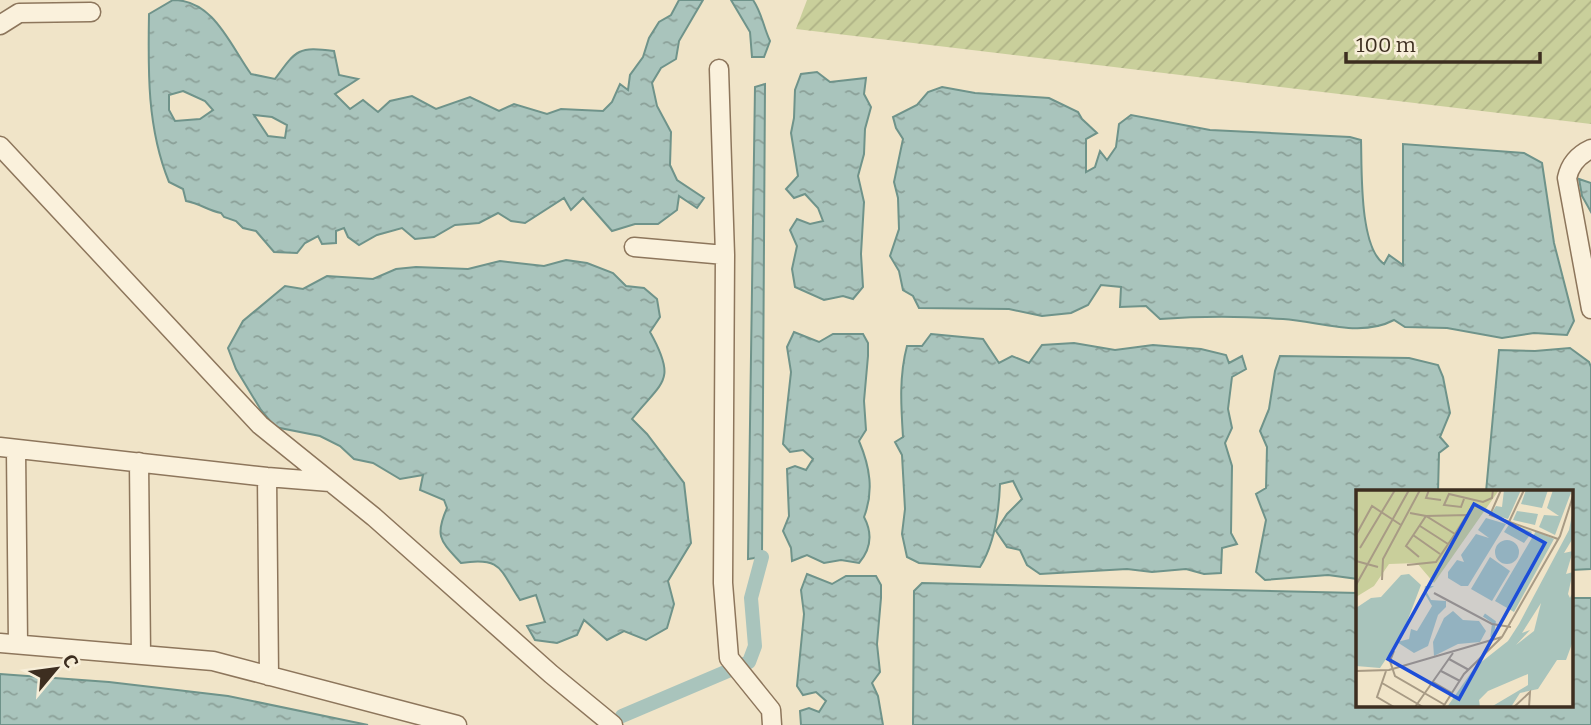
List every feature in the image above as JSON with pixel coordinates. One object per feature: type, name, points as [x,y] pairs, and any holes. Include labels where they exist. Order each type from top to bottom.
[{"type":"street","points":[[0,25],[19,13],[90,12]]},
{"type":"street","points":[[719,69],[724,255],[723,583],[729,659],[771,710],[772,725]]},
{"type":"street","points":[[0,146],[260,425],[374,517],[551,674],[613,725]]},
{"type":"street","points":[[1591,149],[1569,168],[1567,178],[1591,309]]},
{"type":"street","points":[[634,247],[724,255]]},
{"type":"street","points":[[330,482],[8,448],[9,643],[213,661],[457,725]]},
{"type":"street","points":[[139,462],[141,655]]},
{"type":"street","points":[[267,477],[269,676]]},
{"type":"green space","points":[[807,0],[1591,0],[1591,124],[796,29]]},
{"type":"water","points":[[173,0],[200,7],[220,26],[251,74],[275,79],[299,52],[313,49],[334,51],[339,75],[358,79],[335,94],[350,109],[363,100],[378,112],[390,101],[412,96],[436,109],[470,97],[499,111],[514,104],[547,114],[561,109],[603,111],[612,102],[620,84],[628,90],[630,75],[643,57],[649,38],[659,22],[671,15],[679,0],[703,0],[679,41],[676,59],[661,68],[652,83],[657,106],[671,132],[670,165],[677,180],[704,198],[697,208],[679,196],[677,210],[658,224],[635,224],[612,231],[583,198],[571,210],[564,198],[525,223],[511,221],[498,213],[479,223],[455,225],[434,237],[415,239],[402,228],[377,235],[359,245],[348,237],[344,228],[336,231],[336,243],[322,244],[318,236],[305,243],[297,253],[274,252],[256,231],[243,228],[221,213],[186,201],[183,189],[169,182],[156,141],[150,99],[149,14]],"holes":[[[183,91],[205,101],[213,110],[200,119],[175,121],[169,110],[169,95]],[[254,115],[272,117],[287,125],[285,138],[268,136]]]},
{"type":"water","points":[[731,0],[753,0],[756,5],[770,41],[764,57],[752,57],[750,32]]},
{"type":"water","points":[[817,72],[830,82],[866,78],[864,94],[871,107],[858,176],[864,202],[861,254],[863,287],[853,299],[843,296],[824,300],[795,287],[792,269],[797,246],[790,230],[797,219],[810,224],[823,221],[818,208],[805,194],[794,198],[786,189],[798,176],[791,133],[795,90],[801,74]]},
{"type":"water","points":[[765,84],[762,557],[748,559],[755,87]]},
{"type":"water","points":[[942,87],[975,93],[1049,98],[1078,112],[1097,133],[1086,139],[1086,172],[1095,167],[1100,151],[1107,160],[1116,147],[1119,124],[1131,115],[1210,130],[1350,137],[1361,140],[1366,225],[1376,255],[1384,264],[1389,255],[1403,265],[1403,144],[1524,153],[1542,163],[1554,243],[1574,321],[1567,335],[1534,333],[1502,338],[1447,328],[1405,327],[1394,320],[1367,328],[1353,328],[1268,318],[1160,319],[1146,306],[1120,307],[1121,287],[1101,285],[1088,305],[1071,313],[1042,316],[1009,309],[919,308],[913,296],[903,290],[899,271],[890,256],[899,229],[898,198],[894,182],[903,139],[893,117],[917,105],[928,92]]},
{"type":"water","points":[[1579,179],[1591,183],[1591,212],[1582,196]]},
{"type":"water","points":[[566,260],[587,263],[613,273],[626,286],[644,288],[657,299],[660,317],[650,332],[665,371],[658,388],[632,419],[647,434],[684,483],[691,543],[668,581],[674,604],[667,628],[646,640],[624,631],[607,640],[584,620],[577,635],[557,643],[535,640],[527,626],[545,622],[536,595],[520,600],[504,574],[493,564],[475,561],[461,563],[444,544],[440,532],[447,508],[444,500],[420,490],[423,475],[400,479],[373,463],[354,459],[340,446],[320,436],[275,427],[261,410],[236,369],[228,348],[243,321],[285,286],[303,289],[327,276],[373,279],[396,269],[416,267],[468,269],[500,261],[544,266]]},
{"type":"water","points":[[794,332],[819,342],[833,334],[863,334],[868,343],[864,401],[866,430],[859,441],[866,460],[870,488],[864,517],[869,529],[869,541],[859,563],[841,560],[824,563],[807,555],[792,561],[791,548],[783,531],[789,516],[787,469],[795,466],[806,470],[813,459],[803,450],[790,452],[783,444],[791,372],[787,347]]},
{"type":"water","points":[[931,334],[983,339],[999,363],[1012,356],[1029,363],[1042,345],[1074,343],[1115,350],[1153,345],[1201,349],[1226,355],[1229,363],[1242,356],[1246,369],[1232,377],[1228,409],[1232,428],[1225,443],[1232,466],[1231,533],[1237,544],[1222,548],[1221,573],[1204,574],[1186,569],[1152,572],[1127,569],[1040,574],[1027,565],[1020,550],[1007,547],[996,531],[1007,514],[1022,499],[1013,481],[1000,484],[995,527],[980,567],[919,563],[907,557],[902,534],[905,509],[902,455],[895,442],[903,437],[901,402],[907,346],[922,346]]},
{"type":"water","points":[[1570,348],[1589,362],[1591,367],[1591,569],[1574,570],[1574,490],[1486,490],[1499,350]]},
{"type":"water","points":[[1280,356],[1409,358],[1438,365],[1443,377],[1450,413],[1440,437],[1448,446],[1439,453],[1438,490],[1356,490],[1356,579],[1328,575],[1265,580],[1256,572],[1266,520],[1256,494],[1266,488],[1267,447],[1260,431],[1269,409]]},
{"type":"water","points":[[807,574],[832,584],[846,576],[876,576],[881,585],[877,644],[880,672],[872,683],[878,696],[883,725],[801,725],[800,711],[809,708],[819,712],[826,701],[816,692],[803,695],[797,686],[804,614],[801,590]]},
{"type":"water","points":[[922,583],[1356,593],[1356,708],[1574,708],[1574,598],[1591,598],[1591,725],[913,725],[914,591]]},
{"type":"water","points":[[0,674],[109,682],[228,696],[368,725],[0,725]]},
{"type":"waterway","points":[[622,716],[749,662],[755,646],[751,598],[762,557]]}]
